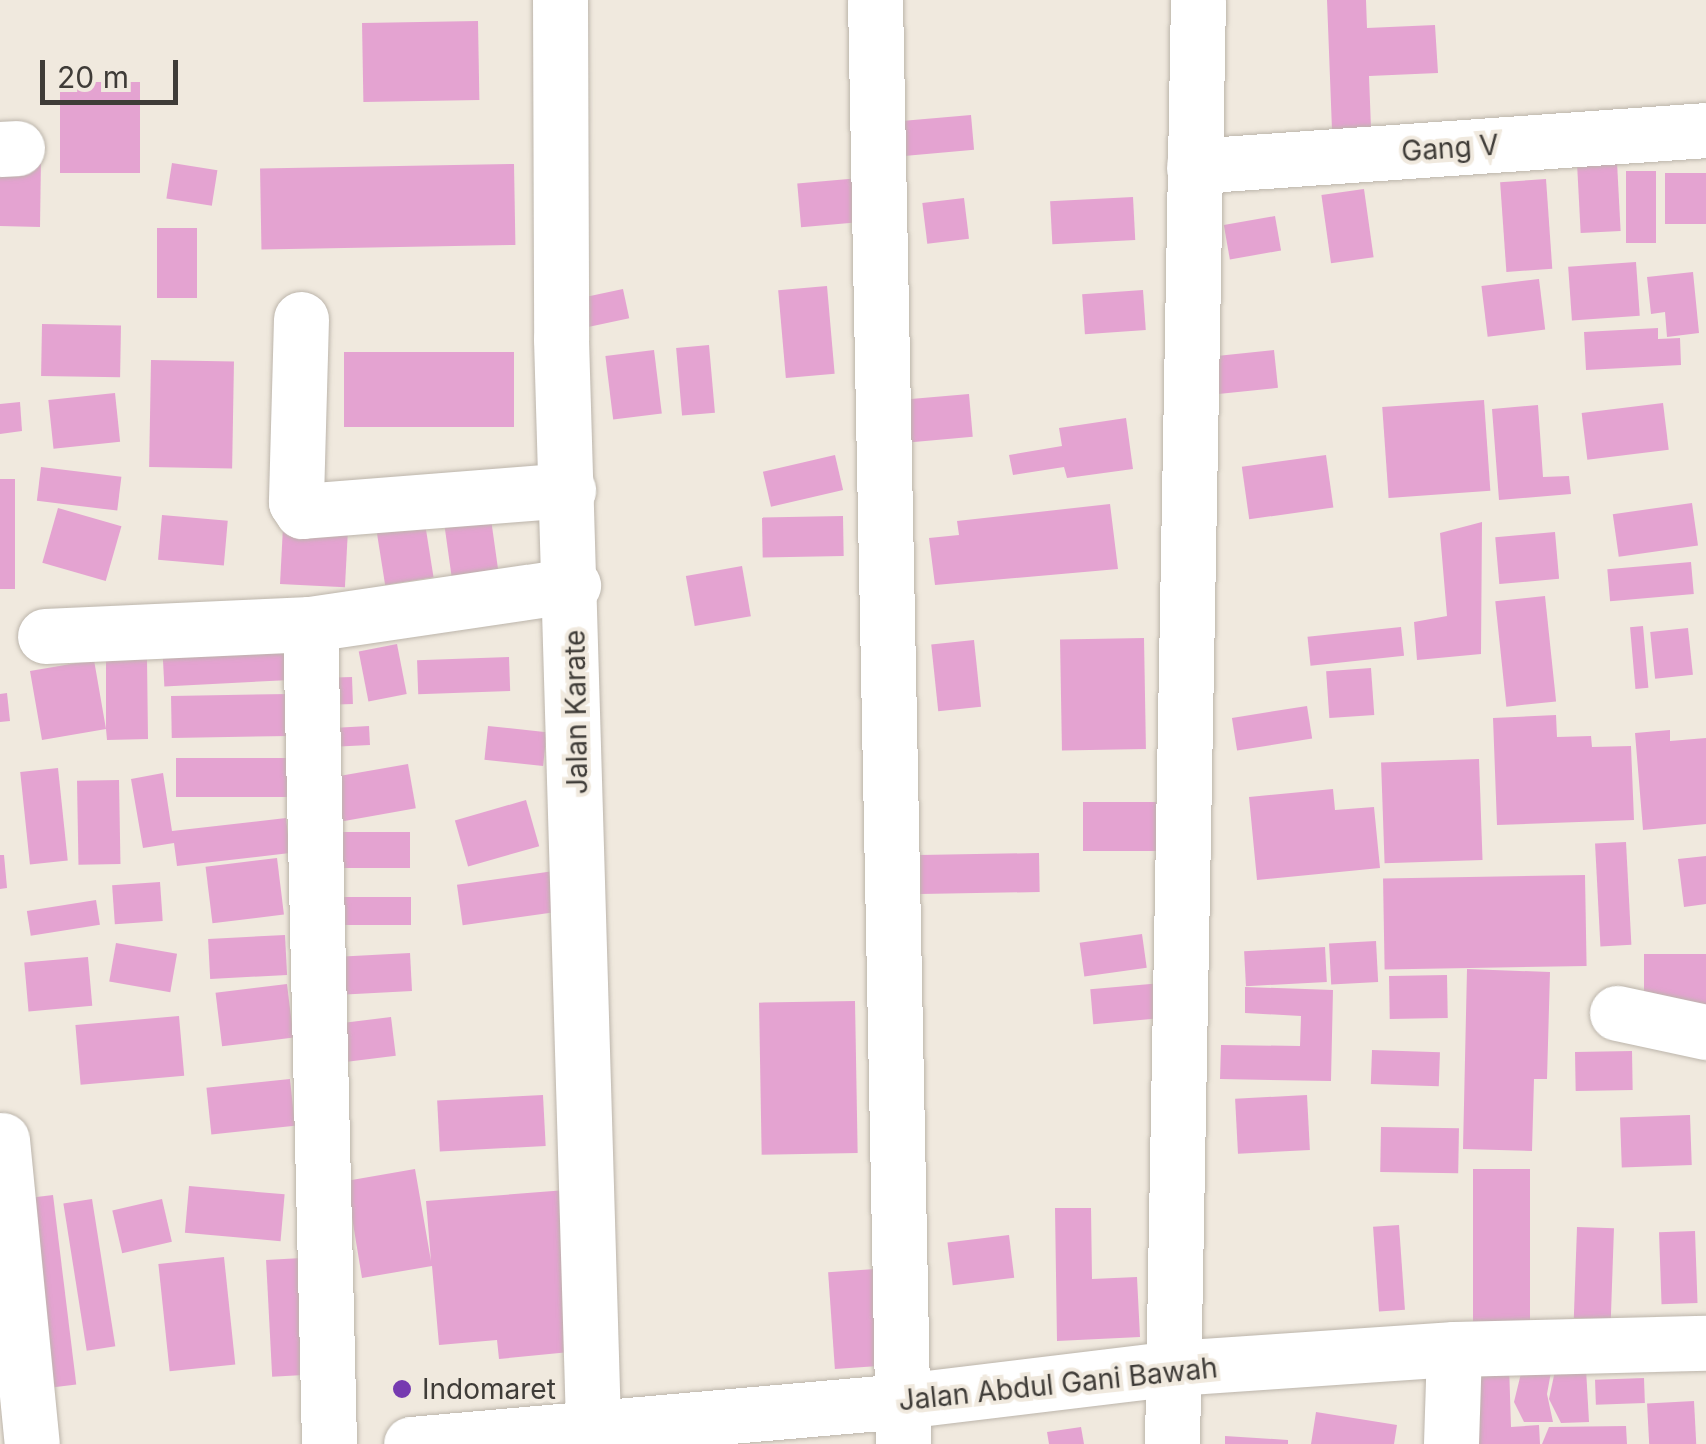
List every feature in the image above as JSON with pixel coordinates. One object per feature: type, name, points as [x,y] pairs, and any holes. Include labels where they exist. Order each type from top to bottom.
[{"type":"street","name":"Jalan Karate","points":[[560,0],[561,339],[573,586],[593,1424]]},
{"type":"street","points":[[875,0],[903,1423]]},
{"type":"street","points":[[1172,1444],[1198,0]]},
{"type":"street","name":"Gang V","points":[[1194,166],[1706,130]]},
{"type":"street","points":[[301,319],[296,502],[302,512],[568,490]]},
{"type":"street","points":[[45,636],[310,624],[573,586]]},
{"type":"street","points":[[310,624],[330,1444]]},
{"type":"street","points":[[1617,1014],[1706,1032]]},
{"type":"street","points":[[2,1140],[32,1444]]},
{"type":"street","name":"Jalan Abdul Gani Bawah","points":[[411,1444],[593,1424],[903,1423],[1174,1368],[1454,1349],[1706,1343]]},
{"type":"street","points":[[1451,1444],[1454,1349]]},
{"type":"building","points":[[1327,0],[1366,0],[1367,28],[1435,25],[1438,73],[1369,76],[1371,128],[1332,130]]},
{"type":"building","points":[[478,21],[479,100],[363,102],[362,23]]},
{"type":"building","points":[[60,82],[140,82],[140,173],[60,173]]},
{"type":"building","points":[[971,115],[974,150],[887,157],[884,123]]},
{"type":"building","points":[[41,157],[40,227],[0,226],[0,168]]},
{"type":"building","points":[[1617,162],[1621,231],[1581,233],[1577,164]]},
{"type":"building","points":[[172,163],[217,170],[212,206],[166,199]]},
{"type":"building","points":[[514,164],[515,245],[261,249],[260,168]]},
{"type":"building","points":[[1626,171],[1656,171],[1656,243],[1626,243]]},
{"type":"building","points":[[1665,173],[1706,173],[1706,224],[1665,224]]},
{"type":"building","points":[[860,178],[864,222],[801,227],[797,183]]},
{"type":"building","points":[[1546,179],[1552,269],[1506,272],[1500,182]]},
{"type":"building","points":[[1364,189],[1374,257],[1331,263],[1321,195]]},
{"type":"building","points":[[1133,197],[1135,240],[1052,244],[1050,201]]},
{"type":"building","points":[[964,198],[969,239],[927,244],[922,203]]},
{"type":"building","points":[[1275,216],[1281,250],[1230,259],[1224,225]]},
{"type":"building","points":[[157,228],[197,228],[197,298],[157,298]]},
{"type":"building","points":[[1636,262],[1640,316],[1572,321],[1568,267]]},
{"type":"building","points":[[1693,272],[1699,333],[1667,337],[1665,312],[1651,314],[1647,277]]},
{"type":"building","points":[[1539,279],[1545,330],[1488,337],[1481,286]]},
{"type":"building","points":[[827,286],[835,374],[786,378],[778,290]]},
{"type":"building","points":[[623,289],[629,318],[588,327],[582,298]]},
{"type":"building","points":[[1143,290],[1146,330],[1085,334],[1082,294]]},
{"type":"building","points":[[42,324],[121,325],[120,377],[41,376]]},
{"type":"building","points":[[1658,328],[1658,339],[1680,338],[1681,365],[1586,370],[1584,332]]},
{"type":"building","points":[[709,345],[715,413],[682,416],[676,348]]},
{"type":"building","points":[[654,350],[662,414],[613,419],[605,356]]},
{"type":"building","points":[[1274,350],[1278,388],[1218,394],[1214,356]]},
{"type":"building","points":[[344,352],[514,352],[514,427],[344,427]]},
{"type":"building","points":[[151,360],[234,361],[232,468],[149,467]]},
{"type":"building","points":[[115,393],[120,442],[53,449],[48,400]]},
{"type":"building","points":[[969,394],[973,437],[900,443],[896,400]]},
{"type":"building","points":[[1484,400],[1490,491],[1389,498],[1382,407]]},
{"type":"building","points":[[20,402],[22,431],[0,434],[0,404]]},
{"type":"building","points":[[1663,403],[1669,450],[1587,460],[1582,413]]},
{"type":"building","points":[[1538,405],[1543,477],[1569,476],[1571,494],[1499,500],[1492,409]]},
{"type":"building","points":[[1126,418],[1133,469],[1067,478],[1064,467],[1013,475],[1009,455],[1062,446],[1059,428]]},
{"type":"building","points":[[835,455],[843,490],[771,507],[763,472]]},
{"type":"building","points":[[1326,455],[1333,507],[1249,519],[1242,467]]},
{"type":"building","points":[[41,467],[121,477],[117,511],[37,501]]},
{"type":"building","points":[[0,479],[15,479],[15,589],[0,589]]},
{"type":"building","points":[[1692,503],[1698,546],[1619,557],[1613,514]]},
{"type":"building","points":[[1110,504],[1118,569],[935,585],[929,538],[959,535],[957,521]]},
{"type":"building","points":[[58,508],[121,526],[106,581],[42,563]]},
{"type":"building","points":[[162,515],[228,521],[224,566],[158,560]]},
{"type":"building","points":[[843,516],[844,556],[763,557],[762,517]]},
{"type":"building","points":[[424,517],[434,577],[385,585],[376,525]]},
{"type":"building","points":[[491,519],[500,584],[454,591],[444,526]]},
{"type":"building","points":[[1482,522],[1481,654],[1417,660],[1414,622],[1447,616],[1440,533]]},
{"type":"building","points":[[283,527],[348,530],[345,587],[280,584]]},
{"type":"building","points":[[1555,532],[1559,579],[1499,584],[1495,537]]},
{"type":"building","points":[[1691,562],[1694,594],[1610,601],[1607,569]]},
{"type":"building","points":[[742,566],[751,616],[695,626],[686,576]]},
{"type":"building","points":[[1545,596],[1556,701],[1506,707],[1495,601]]},
{"type":"building","points":[[1643,626],[1648,688],[1635,689],[1630,627]]},
{"type":"building","points":[[1401,627],[1404,656],[1311,666],[1308,637]]},
{"type":"building","points":[[1688,628],[1693,675],[1655,679],[1650,632]]},
{"type":"building","points":[[288,638],[290,680],[164,687],[162,645]]},
{"type":"building","points":[[1144,638],[1146,749],[1062,750],[1060,639]]},
{"type":"building","points":[[974,640],[981,707],[938,711],[931,644]]},
{"type":"building","points":[[397,644],[407,694],[368,702],[359,651]]},
{"type":"building","points":[[509,657],[510,691],[418,694],[417,660]]},
{"type":"building","points":[[147,658],[148,739],[107,740],[106,659]]},
{"type":"building","points":[[94,660],[106,729],[42,740],[30,671]]},
{"type":"building","points":[[1371,668],[1374,715],[1329,718],[1326,671]]},
{"type":"building","points":[[352,677],[353,704],[321,705],[320,678]]},
{"type":"building","points":[[7,693],[10,721],[0,722],[0,694]]},
{"type":"building","points":[[289,694],[290,736],[172,738],[171,696]]},
{"type":"building","points":[[1307,706],[1312,739],[1237,750],[1232,718]]},
{"type":"building","points":[[1556,715],[1557,737],[1591,736],[1592,747],[1631,746],[1634,820],[1497,825],[1493,718]]},
{"type":"building","points":[[369,726],[370,745],[329,747],[328,728]]},
{"type":"building","points":[[488,726],[547,732],[543,766],[484,760]]},
{"type":"building","points":[[1670,730],[1670,741],[1706,738],[1706,824],[1643,830],[1635,733]]},
{"type":"building","points":[[176,758],[288,758],[288,797],[176,797]]},
{"type":"building","points":[[1479,759],[1483,860],[1385,863],[1381,762]]},
{"type":"building","points":[[408,764],[416,808],[343,821],[335,777]]},
{"type":"building","points":[[58,768],[68,860],[30,864],[20,772]]},
{"type":"building","points":[[163,773],[172,831],[286,818],[290,853],[177,866],[174,843],[143,848],[131,779]]},
{"type":"building","points":[[119,780],[120,864],[78,865],[77,781]]},
{"type":"building","points":[[1333,789],[1335,810],[1374,807],[1380,868],[1257,880],[1249,797]]},
{"type":"building","points":[[526,800],[539,846],[468,867],[455,820]]},
{"type":"building","points":[[1083,802],[1156,802],[1156,851],[1083,851]]},
{"type":"building","points":[[341,832],[410,832],[410,868],[341,868]]},
{"type":"building","points":[[1626,842],[1631,945],[1600,946],[1595,844]]},
{"type":"building","points":[[1039,853],[1040,892],[907,894],[906,855]]},
{"type":"building","points":[[0,855],[4,855],[7,888],[0,889]]},
{"type":"building","points":[[1706,856],[1706,904],[1684,907],[1678,859]]},
{"type":"building","points":[[277,858],[284,915],[212,923],[206,867]]},
{"type":"building","points":[[554,871],[560,912],[463,925],[457,885]]},
{"type":"building","points":[[1585,875],[1587,966],[1385,970],[1383,879]]},
{"type":"building","points":[[160,882],[163,921],[115,924],[112,885]]},
{"type":"building","points":[[335,897],[411,897],[411,925],[335,925]]},
{"type":"building","points":[[96,900],[100,925],[31,936],[27,911]]},
{"type":"building","points":[[1142,934],[1147,968],[1084,976],[1080,943]]},
{"type":"building","points":[[285,935],[287,975],[210,979],[208,939]]},
{"type":"building","points":[[1376,941],[1378,982],[1331,984],[1329,943]]},
{"type":"building","points":[[116,943],[177,954],[170,992],[109,981]]},
{"type":"building","points":[[1325,947],[1327,982],[1246,986],[1244,951]]},
{"type":"building","points":[[410,953],[412,991],[336,995],[334,957]]},
{"type":"building","points":[[1644,954],[1706,954],[1706,1010],[1644,1010]]},
{"type":"building","points":[[88,957],[92,1006],[29,1011],[24,963]]},
{"type":"building","points":[[1467,969],[1550,972],[1547,1079],[1534,1079],[1532,1151],[1463,1149]]},
{"type":"building","points":[[1447,975],[1448,1018],[1390,1019],[1389,976]]},
{"type":"building","points":[[1162,983],[1165,1018],[1093,1024],[1090,989]]},
{"type":"building","points":[[287,984],[294,1038],[222,1046],[216,993]]},
{"type":"building","points":[[1245,987],[1333,990],[1331,1081],[1220,1079],[1221,1045],[1300,1046],[1301,1016],[1245,1013]]},
{"type":"building","points":[[855,1001],[858,1153],[762,1155],[759,1003]]},
{"type":"building","points":[[179,1016],[184,1076],[81,1085],[75,1025]]},
{"type":"building","points":[[391,1017],[396,1056],[343,1062],[338,1023]]},
{"type":"building","points":[[1372,1050],[1440,1052],[1439,1086],[1371,1084]]},
{"type":"building","points":[[1632,1051],[1633,1090],[1576,1091],[1575,1052]]},
{"type":"building","points":[[290,1079],[295,1126],[211,1135],[206,1088]]},
{"type":"building","points":[[543,1095],[546,1146],[440,1151],[437,1101]]},
{"type":"building","points":[[1307,1095],[1310,1150],[1238,1154],[1235,1099]]},
{"type":"building","points":[[1690,1115],[1692,1165],[1622,1167],[1620,1117]]},
{"type":"building","points":[[1381,1127],[1459,1128],[1458,1173],[1380,1172]]},
{"type":"building","points":[[415,1169],[431,1261],[426,1201],[566,1190],[580,1351],[499,1359],[497,1340],[439,1345],[432,1266],[362,1278],[346,1181]]},
{"type":"building","points":[[1473,1169],[1530,1169],[1530,1329],[1473,1329]]},
{"type":"building","points":[[189,1186],[285,1194],[281,1241],[185,1233]]},
{"type":"building","points":[[53,1195],[76,1385],[44,1389],[20,1199]]},
{"type":"building","points":[[92,1199],[115,1346],[87,1351],[63,1204]]},
{"type":"building","points":[[162,1199],[172,1242],[122,1253],[112,1210]]},
{"type":"building","points":[[1055,1208],[1091,1208],[1092,1279],[1137,1277],[1140,1337],[1057,1341]]},
{"type":"building","points":[[1399,1225],[1405,1310],[1379,1312],[1373,1227]]},
{"type":"building","points":[[1577,1227],[1614,1228],[1611,1319],[1574,1318]]},
{"type":"building","points":[[1695,1231],[1698,1303],[1662,1304],[1659,1232]]},
{"type":"building","points":[[1009,1235],[1014,1278],[953,1285],[947,1243]]},
{"type":"building","points":[[224,1257],[235,1364],[170,1371],[158,1264]]},
{"type":"building","points":[[302,1258],[308,1375],[272,1377],[266,1260]]},
{"type":"building","points":[[875,1269],[882,1366],[835,1369],[828,1272]]},
{"type":"building","points":[[1585,1351],[1589,1422],[1561,1423],[1549,1399],[1559,1352]]},
{"type":"building","points":[[1524,1361],[1553,1361],[1547,1394],[1553,1422],[1524,1422],[1514,1402]]},
{"type":"building","points":[[1509,1364],[1511,1427],[1539,1425],[1540,1444],[1477,1444],[1482,1365]]},
{"type":"building","points":[[1644,1378],[1645,1403],[1596,1405],[1595,1380]]},
{"type":"building","points":[[1694,1401],[1696,1444],[1649,1444],[1647,1403]]},
{"type":"building","points":[[1316,1412],[1397,1425],[1394,1444],[1311,1444]]},
{"type":"building","points":[[1626,1426],[1627,1444],[1542,1444],[1549,1427]]},
{"type":"building","points":[[1081,1427],[1084,1444],[1049,1444],[1047,1432]]},
{"type":"building","points":[[1225,1436],[1288,1440],[1288,1444],[1225,1444]]},
{"type":"place","name":"Indomaret","points":[[402,1389]]}]
